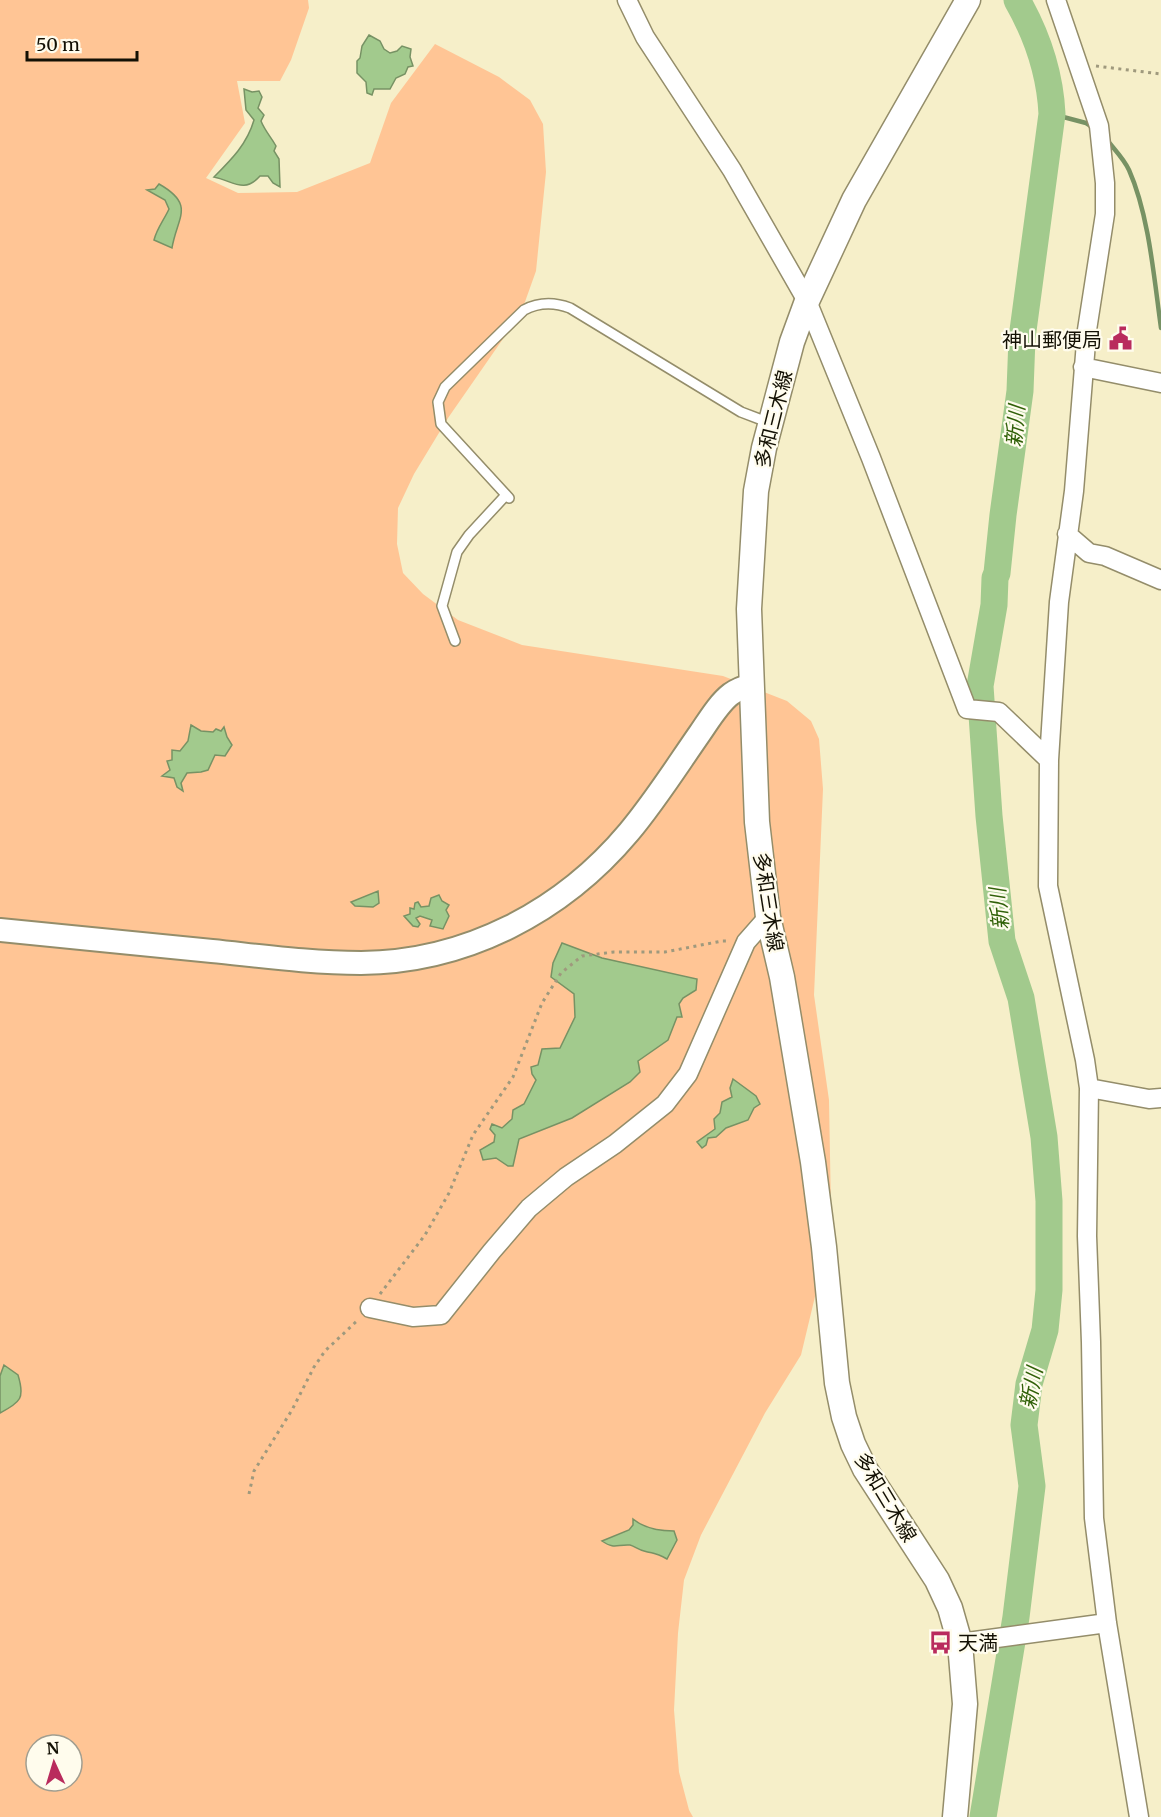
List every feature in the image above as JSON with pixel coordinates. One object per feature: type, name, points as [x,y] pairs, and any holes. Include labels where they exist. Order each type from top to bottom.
[{"type":"main road","name":"多和三木線","points":[[955,1817],[965,1704],[960,1643],[950,1608],[937,1580],[865,1469],[844,1417],[837,1383],[813,1162],[788,1011],[768,918],[757,822],[749,609],[756,491],[770,423],[792,342],[807,301],[854,200],[968,0]]},
{"type":"street","points":[[627,0],[645,36],[732,170],[807,301],[871,458],[967,709],[999,712],[1049,760]]},
{"type":"street","points":[[1056,0],[1099,126],[1105,183],[1105,214],[1087,330],[1074,491],[1059,602],[1049,760],[1048,886],[1085,1059],[1089,1088],[1087,1236],[1094,1518],[1107,1623],[1139,1817]]},
{"type":"street","points":[[1083,367],[1161,383]]},
{"type":"street","points":[[1067,534],[1089,552],[1105,556],[1161,580]]},
{"type":"street","points":[[0,930],[303,960],[350,962],[402,960],[444,951],[481,939],[524,921],[565,894],[595,869],[630,831],[729,695],[742,687],[752,685]]},
{"type":"street","points":[[370,1308],[412,1317],[441,1315],[529,1208],[567,1176],[615,1144],[665,1104],[688,1074],[746,942],[768,918]]},
{"type":"street","points":[[1089,1088],[1149,1099],[1161,1098]]},
{"type":"street","points":[[960,1643],[1107,1623]]},
{"type":"lane","points":[[455,641],[442,606],[457,552],[469,535],[508,496],[446,431],[439,417],[438,402],[440,395],[453,379],[524,310],[539,304],[555,303],[570,308],[741,412],[770,423]]},
{"type":"path","points":[[1079,63],[1161,74]]},
{"type":"path","points":[[249,1494],[254,1471],[292,1410],[314,1367],[325,1351],[370,1308],[425,1235],[449,1193],[473,1135],[513,1077],[542,1003],[561,973],[582,956],[614,952],[665,952],[722,941],[746,942]]},
{"type":"shaded area","points":[[0,0],[308,0],[309,8],[291,60],[280,81],[237,81],[245,123],[206,178],[238,193],[297,192],[370,163],[391,103],[435,44],[499,77],[530,100],[543,124],[546,172],[536,271],[521,313],[448,418],[414,474],[398,508],[397,544],[403,573],[423,594],[458,620],[522,645],[723,676],[787,701],[811,721],[819,739],[823,789],[814,995],[829,1100],[831,1210],[818,1284],[801,1355],[765,1413],[701,1535],[684,1580],[678,1633],[674,1710],[679,1772],[693,1817],[0,1817]]},
{"type":"shaded area","points":[[369,35],[380,41],[384,49],[390,53],[402,46],[411,49],[410,57],[413,66],[408,67],[405,74],[396,78],[390,89],[374,89],[372,95],[367,93],[366,82],[357,73],[357,61]]},
{"type":"shaded area","points":[[244,89],[252,92],[259,91],[262,97],[258,108],[264,115],[261,121],[276,146],[274,151],[279,159],[280,187],[268,176],[260,176],[249,184],[243,185],[214,177],[233,157],[251,129],[254,120],[246,110]]},
{"type":"shaded area","points":[[159,184],[177,198],[181,205],[180,220],[172,248],[154,240],[169,209],[165,200],[147,190],[155,189]]},
{"type":"shaded area","points":[[191,725],[201,731],[213,732],[216,729],[221,731],[224,727],[232,745],[225,756],[215,755],[208,770],[187,773],[181,783],[183,791],[177,787],[174,778],[162,776],[170,770],[167,761],[172,760],[172,750],[180,751],[188,741]]},
{"type":"shaded area","points":[[378,891],[379,903],[373,907],[355,906],[351,902]]},
{"type":"shaded area","points":[[439,895],[442,901],[449,905],[446,910],[449,916],[443,929],[430,926],[432,920],[420,916],[416,918],[420,924],[418,927],[413,926],[404,916],[410,914],[410,908],[414,909],[415,903],[418,902],[421,907],[429,906],[431,898]]},
{"type":"shaded area","points":[[562,943],[602,958],[697,979],[696,990],[683,998],[679,1004],[682,1017],[677,1017],[668,1040],[638,1061],[640,1072],[630,1082],[572,1118],[519,1139],[513,1166],[508,1166],[496,1158],[483,1160],[480,1150],[494,1142],[495,1135],[490,1129],[492,1124],[502,1128],[512,1119],[513,1110],[524,1104],[536,1080],[531,1067],[538,1065],[542,1049],[560,1048],[575,1017],[574,994],[551,977],[553,963]]},
{"type":"shaded area","points":[[733,1079],[756,1096],[760,1104],[754,1108],[748,1120],[726,1128],[716,1137],[708,1138],[706,1145],[702,1148],[697,1142],[715,1129],[714,1119],[720,1113],[722,1102],[732,1097],[730,1088]]},
{"type":"shaded area","points":[[4,1365],[18,1375],[21,1394],[13,1406],[0,1413],[0,1376]]},
{"type":"shaded area","points":[[633,1519],[652,1529],[674,1531],[677,1540],[667,1559],[630,1545],[613,1546],[602,1541],[629,1530],[633,1525]]},
{"type":"waterway","name":"新川","points":[[983,1817],[1016,1617],[1032,1486],[1024,1425],[1029,1384],[1045,1330],[1049,1290],[1049,1201],[1044,1137],[1021,998],[1002,941],[989,816],[980,686],[994,605],[995,578],[1020,391],[1022,338],[1052,114],[1041,55],[1031,27],[1017,0]]},
{"type":"waterway","points":[[1052,114],[1086,123],[1094,128]]},
{"type":"waterway","points":[[1107,140],[1127,166],[1136,188],[1150,247],[1161,328]]},
{"type":"place","name":"神山郵便局","points":[[1120,339]]},
{"type":"place","name":"天満","points":[[940,1642]]}]
